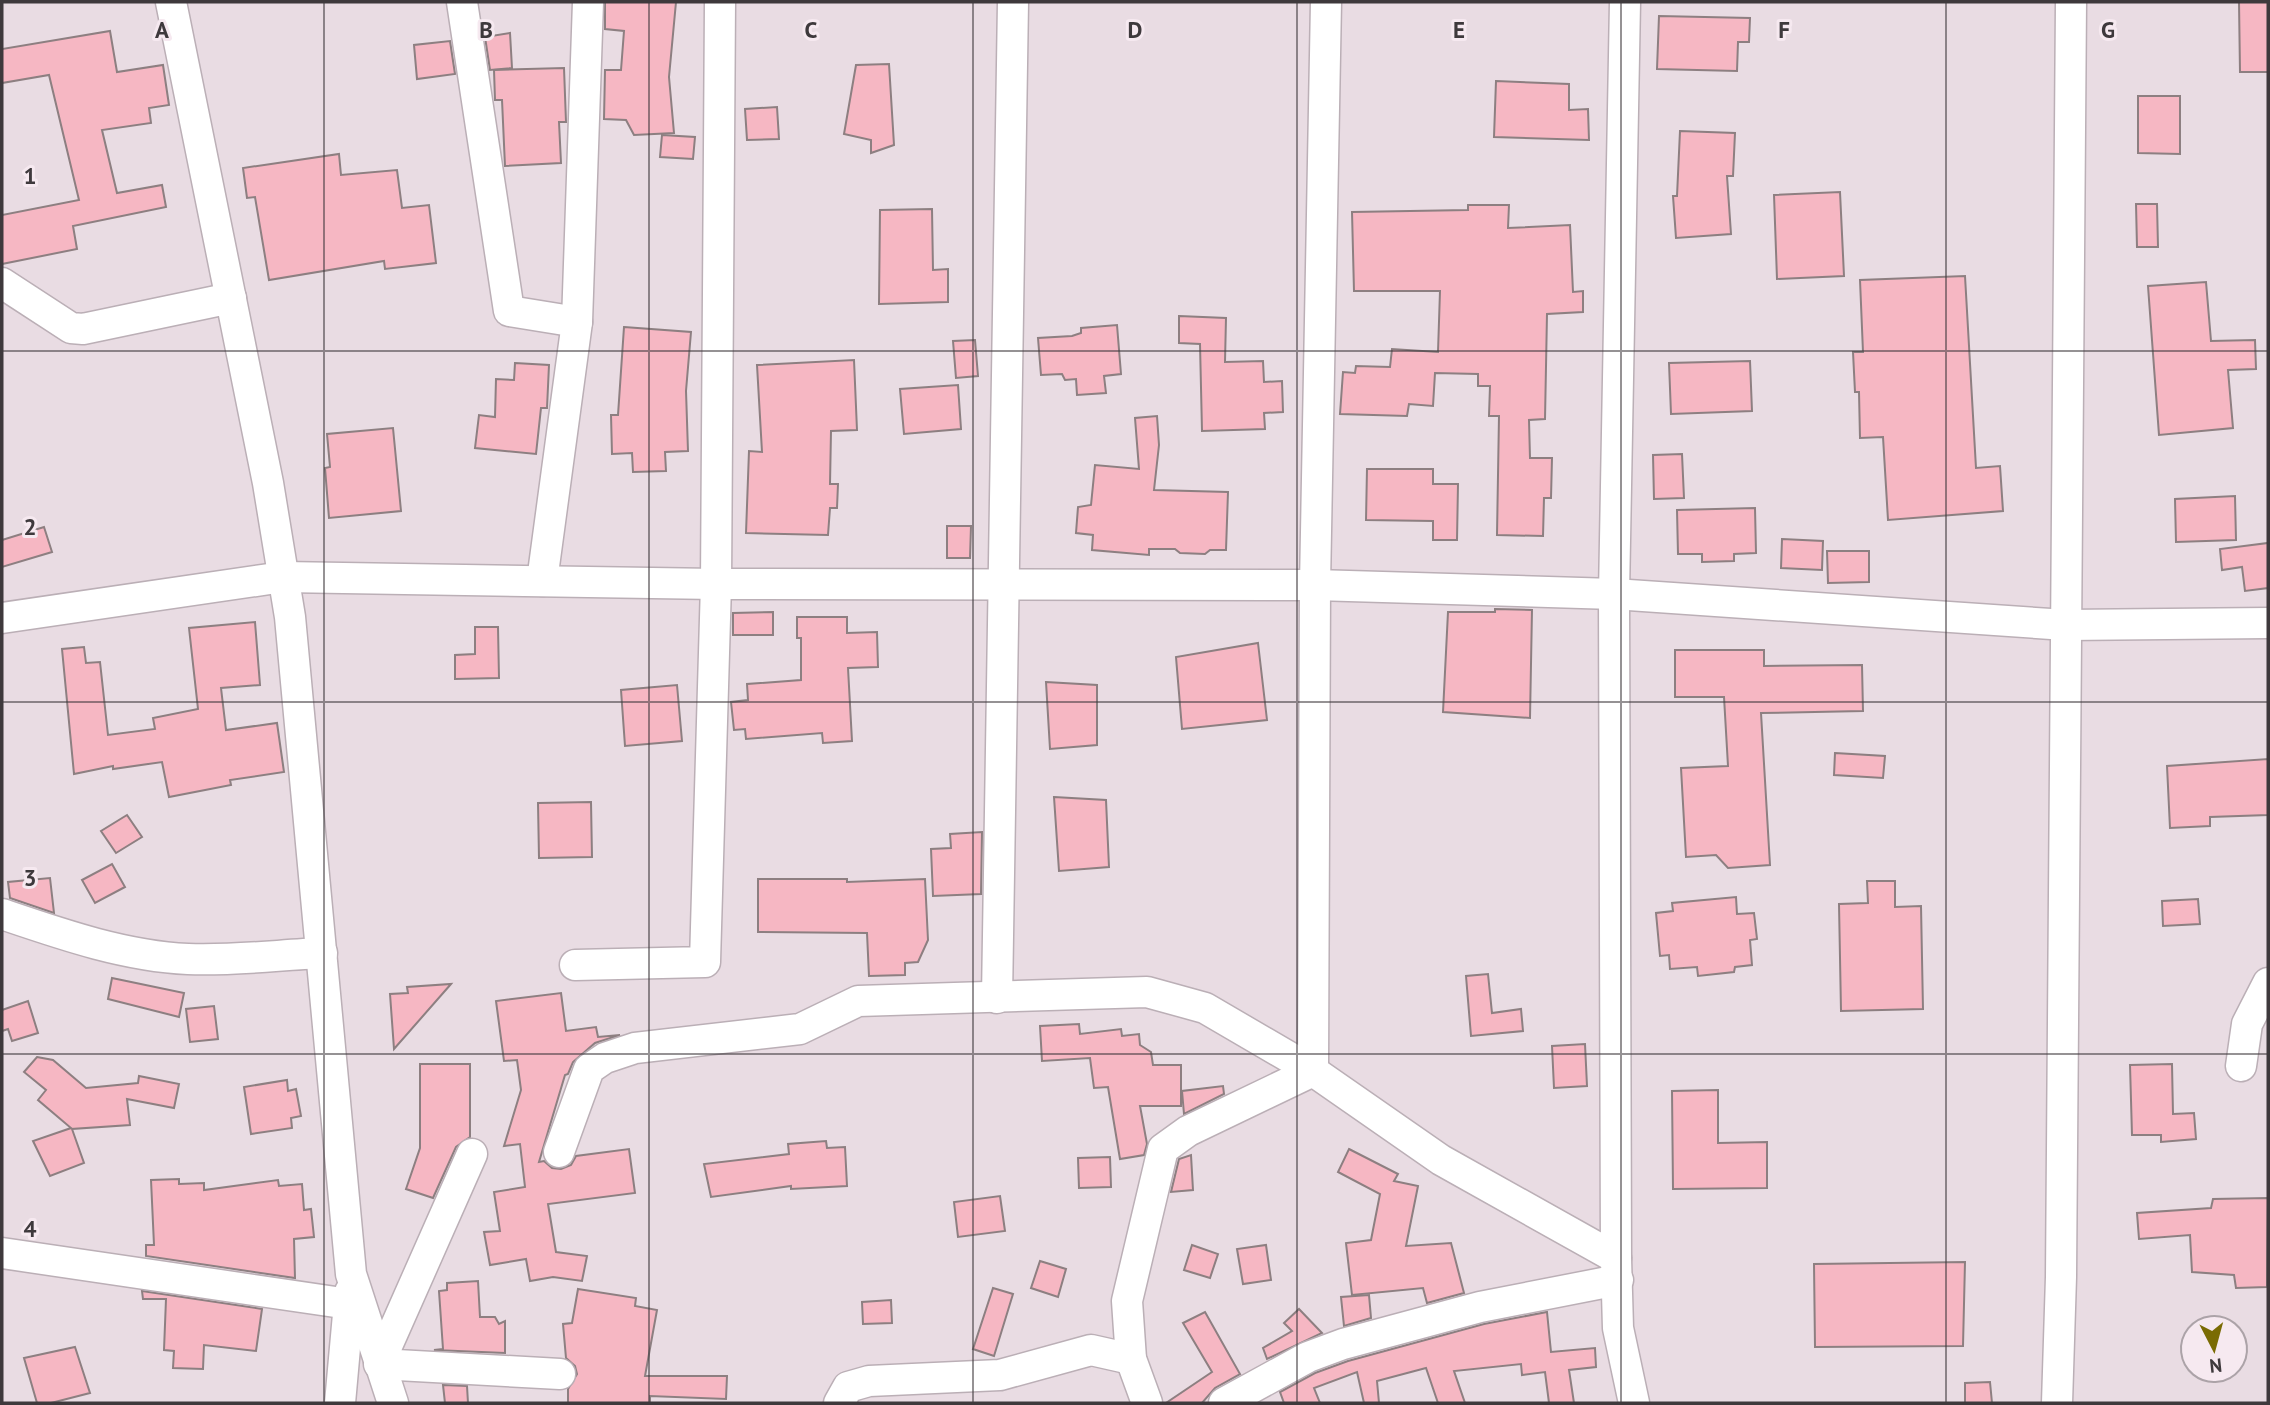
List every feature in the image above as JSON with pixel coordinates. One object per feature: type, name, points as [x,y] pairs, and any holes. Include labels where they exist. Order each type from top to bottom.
[{"type":"street","points":[[171,2],[231,298],[290,617],[351,1274],[340,1403]]},
{"type":"street","points":[[462,2],[509,311],[577,322]]},
{"type":"street","points":[[542,581],[577,322],[588,2]]},
{"type":"street","points":[[575,965],[705,962],[716,584],[720,2]]},
{"type":"street","points":[[997,998],[1006,583],[1013,2]]},
{"type":"street","points":[[1313,1071],[1315,585],[1326,2]]},
{"type":"street","points":[[1625,2],[1614,594],[1617,1269],[1618,1328],[1634,1403]]},
{"type":"street","points":[[2057,1403],[2061,1277],[2071,2]]},
{"type":"street","points":[[2,283],[71,328],[83,329],[231,298]]},
{"type":"street","points":[[2,618],[284,577],[716,584],[1315,585],[1614,594],[2066,625],[2268,623]]},
{"type":"street","points":[[2,914],[62,935],[142,954],[189,959],[322,953]]},
{"type":"street","points":[[2241,1066],[2247,1024],[2268,983]]},
{"type":"street","points":[[559,1152],[589,1069],[605,1058],[635,1048],[800,1029],[858,1001],[1147,992],[1205,1008],[1313,1071],[1441,1160],[1617,1269]]},
{"type":"street","points":[[1147,1403],[1131,1359],[1126,1301],[1163,1150],[1188,1131],[1313,1071]]},
{"type":"street","points":[[379,1364],[472,1154]]},
{"type":"street","points":[[2,1253],[349,1304]]},
{"type":"street","points":[[1224,1403],[1308,1357],[1343,1344],[1617,1269]]},
{"type":"street","points":[[351,1274],[393,1403]]},
{"type":"street","points":[[839,1403],[848,1387],[869,1381],[1000,1375],[1091,1350],[1131,1359]]},
{"type":"street","points":[[379,1364],[560,1374]]},
{"type":"building","points":[[605,2],[676,2],[669,77],[674,133],[634,135],[626,120],[604,119],[605,70],[621,70],[624,31],[605,29]]},
{"type":"building","points":[[2239,2],[2268,2],[2268,72],[2240,72]]},
{"type":"building","points":[[1659,16],[1750,18],[1749,42],[1738,42],[1737,71],[1657,69]]},
{"type":"building","points":[[110,31],[117,72],[163,65],[169,105],[149,108],[151,123],[102,130],[117,193],[162,185],[166,207],[73,226],[77,249],[2,264],[2,215],[79,200],[49,75],[2,83],[2,49]]},
{"type":"building","points":[[510,33],[512,68],[490,70],[485,37]]},
{"type":"building","points":[[450,41],[455,74],[417,79],[414,45]]},
{"type":"building","points":[[889,64],[894,145],[871,153],[871,140],[844,134],[856,65]]},
{"type":"building","points":[[564,68],[566,122],[559,122],[561,163],[505,166],[502,100],[495,100],[494,70]]},
{"type":"building","points":[[1496,81],[1569,84],[1569,110],[1588,109],[1589,140],[1494,137]]},
{"type":"building","points":[[2138,96],[2180,96],[2180,154],[2138,153]]},
{"type":"building","points":[[777,107],[779,139],[747,140],[745,109]]},
{"type":"building","points":[[1680,131],[1735,133],[1733,176],[1727,176],[1731,234],[1676,238],[1673,196],[1677,196]]},
{"type":"building","points":[[662,135],[695,137],[693,159],[660,157]]},
{"type":"building","points":[[339,154],[341,175],[397,170],[402,208],[429,205],[436,263],[385,269],[384,261],[269,280],[255,197],[247,198],[243,168]]},
{"type":"building","points":[[1840,192],[1844,276],[1777,279],[1774,195]]},
{"type":"building","points":[[2136,204],[2157,204],[2158,247],[2137,247]]},
{"type":"building","points":[[1468,205],[1509,205],[1508,228],[1570,225],[1573,292],[1583,291],[1583,312],[1547,314],[1545,419],[1529,420],[1530,458],[1552,458],[1551,498],[1544,498],[1543,536],[1497,535],[1499,416],[1489,416],[1490,386],[1478,386],[1478,374],[1435,373],[1433,406],[1409,404],[1407,416],[1340,414],[1343,372],[1355,373],[1356,366],[1390,367],[1392,349],[1438,352],[1440,291],[1354,291],[1352,212],[1468,210]]},
{"type":"building","points":[[932,209],[933,270],[948,269],[948,302],[879,304],[880,210]]},
{"type":"building","points":[[1965,276],[1976,468],[2000,466],[2003,511],[1888,520],[1883,437],[1860,438],[1859,392],[1855,392],[1853,352],[1863,352],[1860,280]]},
{"type":"building","points":[[2206,282],[2211,341],[2255,340],[2256,369],[2228,370],[2233,428],[2159,435],[2148,286]]},
{"type":"building","points":[[1179,316],[1226,318],[1225,362],[1263,361],[1264,382],[1282,381],[1283,412],[1264,413],[1265,429],[1202,431],[1200,344],[1179,343]]},
{"type":"building","points":[[1117,325],[1121,374],[1104,376],[1106,393],[1077,395],[1076,379],[1065,380],[1062,374],[1041,375],[1038,338],[1072,336],[1081,333],[1081,328]]},
{"type":"building","points":[[624,327],[691,332],[686,391],[688,451],[665,452],[666,471],[633,472],[632,453],[612,454],[611,415],[618,415]]},
{"type":"building","points":[[975,340],[978,376],[956,378],[953,341]]},
{"type":"building","points":[[854,360],[857,430],[831,431],[830,484],[838,484],[837,508],[830,508],[828,535],[746,533],[749,451],[762,452],[757,365]]},
{"type":"building","points":[[1750,361],[1752,411],[1671,414],[1669,363]]},
{"type":"building","points":[[515,363],[549,365],[547,408],[541,408],[536,454],[475,448],[479,415],[495,417],[496,379],[514,380]]},
{"type":"building","points":[[958,385],[961,429],[904,434],[900,389]]},
{"type":"building","points":[[1157,416],[1159,445],[1154,490],[1228,492],[1226,550],[1210,550],[1205,554],[1180,553],[1175,549],[1149,549],[1149,555],[1092,550],[1093,535],[1076,533],[1078,507],[1091,505],[1095,465],[1139,469],[1135,418]]},
{"type":"building","points":[[393,428],[401,511],[329,518],[325,468],[330,467],[327,434]]},
{"type":"building","points":[[1682,454],[1684,498],[1654,499],[1653,455]]},
{"type":"building","points":[[1367,469],[1433,469],[1433,484],[1458,484],[1457,540],[1433,540],[1433,521],[1366,520]]},
{"type":"building","points":[[2235,496],[2236,540],[2176,542],[2175,499]]},
{"type":"building","points":[[1755,508],[1756,553],[1734,554],[1734,561],[1702,562],[1702,554],[1678,554],[1677,510]]},
{"type":"building","points":[[947,526],[971,526],[970,558],[947,558]]},
{"type":"building","points":[[44,527],[52,552],[2,567],[2,540]]},
{"type":"building","points":[[1782,539],[1823,541],[1822,570],[1781,568]]},
{"type":"building","points":[[2268,543],[2268,588],[2245,591],[2242,567],[2222,570],[2220,549]]},
{"type":"building","points":[[1827,551],[1869,551],[1869,582],[1828,583]]},
{"type":"building","points":[[1495,609],[1532,610],[1530,718],[1443,712],[1448,612],[1495,612]]},
{"type":"building","points":[[773,612],[773,635],[733,635],[733,613]]},
{"type":"building","points":[[797,617],[847,617],[847,633],[877,632],[878,667],[848,668],[852,741],[823,743],[822,733],[746,739],[745,729],[734,730],[731,702],[748,700],[747,684],[801,680],[801,638],[797,638]]},
{"type":"building","points":[[255,622],[260,685],[221,688],[226,730],[277,723],[284,772],[230,780],[231,785],[169,797],[162,762],[113,769],[113,766],[74,774],[62,649],[84,647],[86,663],[100,662],[108,735],[155,729],[153,718],[198,709],[189,628]]},
{"type":"building","points":[[475,627],[498,627],[499,678],[455,679],[455,655],[475,654]]},
{"type":"building","points":[[1258,643],[1267,720],[1182,729],[1176,657]]},
{"type":"building","points":[[1675,650],[1764,650],[1764,666],[1862,665],[1863,711],[1761,713],[1770,865],[1728,868],[1716,855],[1686,857],[1681,768],[1728,766],[1724,697],[1675,697]]},
{"type":"building","points":[[1046,682],[1097,685],[1097,745],[1050,749]]},
{"type":"building","points":[[677,685],[682,741],[625,746],[621,690]]},
{"type":"building","points":[[1835,753],[1885,756],[1883,778],[1834,775]]},
{"type":"building","points":[[2268,759],[2268,815],[2210,817],[2210,826],[2170,828],[2167,766]]},
{"type":"building","points":[[1054,797],[1106,800],[1109,867],[1059,871]]},
{"type":"building","points":[[591,802],[592,857],[539,858],[538,803]]},
{"type":"building","points":[[127,815],[142,837],[116,853],[101,831]]},
{"type":"building","points":[[982,832],[981,894],[933,896],[931,849],[951,848],[950,834]]},
{"type":"building","points":[[112,864],[125,887],[95,903],[82,880]]},
{"type":"building","points":[[50,878],[54,913],[10,898],[8,882]]},
{"type":"building","points":[[758,879],[847,879],[847,882],[925,879],[928,940],[918,962],[905,963],[905,975],[869,976],[867,933],[758,932]]},
{"type":"building","points":[[1867,881],[1895,881],[1895,907],[1921,906],[1923,1009],[1841,1011],[1839,904],[1868,903]]},
{"type":"building","points":[[1736,897],[1737,914],[1754,913],[1757,939],[1750,940],[1752,965],[1735,967],[1734,972],[1698,976],[1697,967],[1670,969],[1669,955],[1660,956],[1656,913],[1673,911],[1672,903]]},
{"type":"building","points":[[2198,899],[2200,924],[2163,926],[2162,901]]},
{"type":"building","points":[[1488,974],[1492,1013],[1521,1009],[1523,1031],[1471,1036],[1466,976]]},
{"type":"building","points":[[112,978],[184,993],[179,1017],[108,999]]},
{"type":"building","points":[[451,984],[394,1049],[390,994],[408,993],[407,987]]},
{"type":"building","points":[[561,993],[566,1031],[596,1027],[598,1037],[620,1035],[595,1043],[573,1062],[565,1075],[539,1162],[544,1161],[552,1168],[561,1169],[571,1165],[576,1156],[629,1149],[635,1193],[548,1204],[556,1252],[587,1256],[582,1281],[553,1277],[530,1281],[526,1259],[490,1265],[484,1232],[500,1231],[494,1192],[525,1187],[520,1144],[504,1146],[521,1090],[517,1060],[504,1061],[496,1001]]},
{"type":"building","points":[[28,1001],[38,1033],[12,1041],[8,1029],[2,1031],[2,1010]]},
{"type":"building","points":[[214,1006],[218,1039],[190,1042],[186,1009]]},
{"type":"building","points":[[1079,1024],[1080,1034],[1121,1029],[1122,1036],[1139,1034],[1140,1045],[1151,1052],[1153,1065],[1181,1065],[1181,1106],[1140,1106],[1147,1144],[1144,1155],[1120,1159],[1108,1087],[1094,1088],[1090,1058],[1042,1061],[1040,1026]]},
{"type":"building","points":[[1585,1044],[1587,1086],[1554,1088],[1552,1046]]},
{"type":"building","points":[[37,1057],[53,1060],[86,1088],[138,1083],[139,1076],[179,1084],[174,1108],[127,1099],[130,1125],[72,1129],[84,1163],[50,1176],[33,1141],[71,1128],[38,1100],[46,1090],[24,1072]]},
{"type":"building","points":[[420,1064],[470,1064],[470,1137],[456,1147],[433,1198],[406,1189],[420,1148]]},
{"type":"building","points":[[2172,1064],[2173,1114],[2194,1113],[2196,1139],[2161,1142],[2161,1135],[2132,1135],[2130,1065]]},
{"type":"building","points":[[287,1080],[288,1091],[296,1089],[301,1116],[291,1118],[292,1128],[251,1134],[244,1087]]},
{"type":"building","points":[[1223,1086],[1224,1094],[1184,1114],[1182,1091]]},
{"type":"building","points":[[1718,1090],[1718,1143],[1767,1142],[1767,1188],[1673,1189],[1672,1091]]},
{"type":"building","points":[[826,1141],[827,1148],[845,1147],[847,1186],[791,1189],[791,1186],[711,1197],[704,1164],[789,1154],[788,1144]]},
{"type":"building","points":[[1349,1149],[1398,1174],[1394,1181],[1418,1186],[1406,1246],[1451,1243],[1464,1293],[1427,1303],[1423,1288],[1352,1295],[1346,1243],[1371,1240],[1380,1194],[1338,1172]]},
{"type":"building","points":[[1191,1155],[1193,1190],[1171,1192],[1179,1159]]},
{"type":"building","points":[[1110,1157],[1111,1187],[1079,1188],[1078,1158]]},
{"type":"building","points":[[179,1179],[179,1184],[204,1183],[204,1190],[278,1180],[279,1186],[302,1184],[304,1210],[311,1209],[314,1237],[294,1239],[295,1278],[146,1256],[146,1245],[154,1245],[151,1180]]},
{"type":"building","points":[[1000,1196],[1005,1231],[958,1237],[954,1202]]},
{"type":"building","points":[[2268,1198],[2267,1287],[2236,1288],[2234,1275],[2192,1272],[2190,1235],[2139,1239],[2137,1213],[2211,1208],[2213,1199]]},
{"type":"building","points":[[1192,1245],[1218,1254],[1210,1278],[1184,1270]]},
{"type":"building","points":[[1266,1245],[1271,1280],[1243,1284],[1237,1249]]},
{"type":"building","points":[[1040,1261],[1066,1269],[1058,1297],[1031,1288]]},
{"type":"building","points":[[1965,1262],[1963,1346],[1815,1347],[1814,1264]]},
{"type":"building","points":[[478,1281],[480,1317],[495,1317],[499,1324],[505,1321],[505,1353],[434,1350],[443,1349],[439,1291],[447,1290],[447,1283]]},
{"type":"building","points":[[993,1288],[1013,1294],[994,1356],[973,1349]]},
{"type":"building","points":[[578,1289],[636,1298],[635,1306],[657,1310],[645,1376],[727,1376],[726,1399],[650,1396],[650,1403],[568,1403],[568,1389],[577,1374],[575,1366],[566,1358],[563,1324],[572,1323]]},
{"type":"building","points":[[142,1291],[262,1309],[256,1351],[204,1345],[203,1369],[173,1368],[174,1351],[164,1350],[166,1299],[143,1299]]},
{"type":"building","points":[[1369,1295],[1371,1318],[1344,1326],[1341,1297]]},
{"type":"building","points":[[891,1300],[892,1323],[863,1324],[862,1302]]},
{"type":"building","points":[[1299,1309],[1322,1333],[1267,1359],[1263,1348],[1292,1331],[1284,1323]]},
{"type":"building","points":[[1205,1312],[1240,1374],[1215,1388],[1202,1403],[1166,1403],[1212,1372],[1183,1323]]},
{"type":"building","points":[[1547,1312],[1551,1352],[1595,1348],[1596,1367],[1569,1370],[1574,1403],[1549,1403],[1545,1372],[1522,1375],[1521,1364],[1454,1371],[1465,1403],[1438,1403],[1426,1368],[1377,1381],[1379,1403],[1364,1403],[1357,1372],[1314,1388],[1320,1403],[1284,1403],[1280,1392],[1315,1373],[1348,1361],[1484,1324]]},
{"type":"building","points":[[75,1347],[90,1393],[51,1403],[37,1403],[24,1358]]},
{"type":"building","points":[[1990,1382],[1992,1403],[1965,1403],[1965,1383]]},
{"type":"building","points":[[443,1385],[467,1386],[468,1403],[445,1403]]}]
